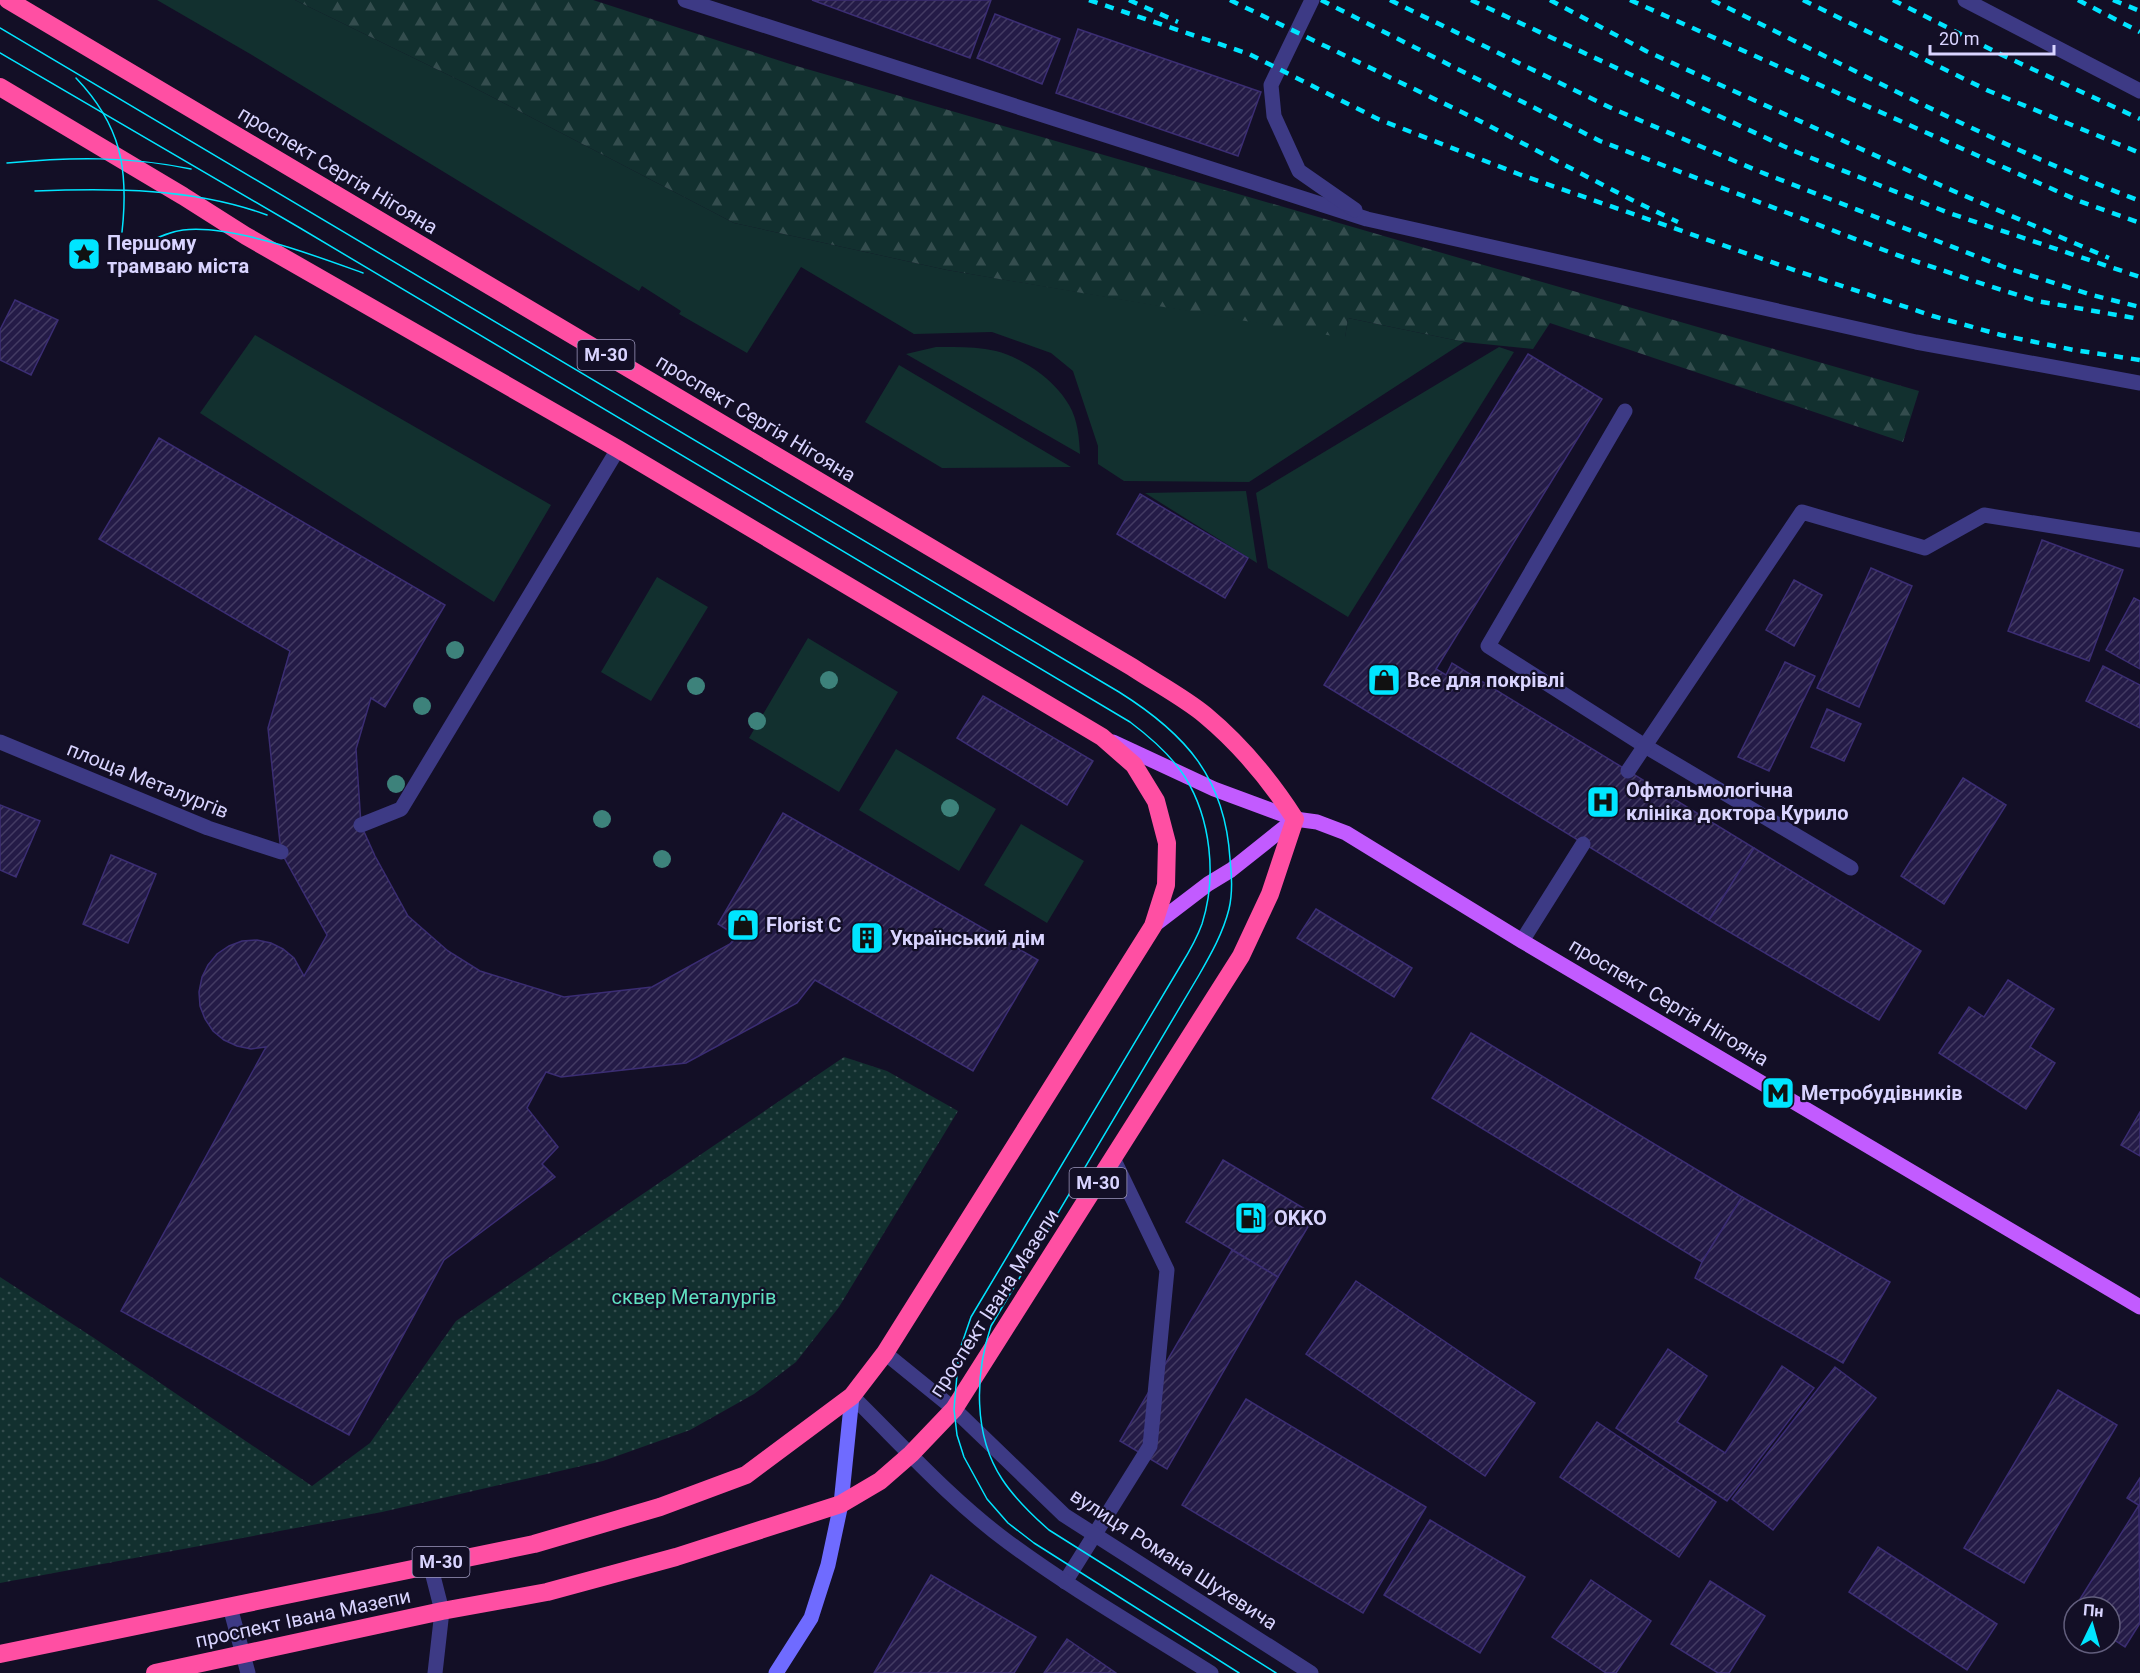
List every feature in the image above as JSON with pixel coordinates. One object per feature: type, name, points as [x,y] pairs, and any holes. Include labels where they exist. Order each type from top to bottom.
[{"type":"highway","name":"проспект Сергія Нігояна","points":[[8,0],[1132,667],[1203,714],[1235,741],[1278,792],[1295,819]]},
{"type":"highway","name":"проспект Сергія Нігояна","points":[[0,87],[246,236],[618,449],[1102,736]]},
{"type":"highway","name":"проспект Івана Мазепи","points":[[0,1654],[534,1544],[660,1508],[746,1475],[852,1396],[885,1353],[1153,926],[1166,885],[1167,843],[1159,812],[1156,801],[1134,765],[1102,736]]},
{"type":"highway","name":"проспект Івана Мазепи","points":[[155,1673],[442,1611],[558,1590],[676,1557],[841,1504],[880,1481],[911,1454],[954,1409],[1241,956],[1270,894],[1295,819]]},
{"type":"main road","name":"проспект Сергія Нігояна","points":[[1102,736],[1214,789],[1295,819],[1317,822],[1346,833],[1522,941],[2140,1307]]},
{"type":"main road","name":"проспект Івана Мазепи","points":[[1153,926],[1208,884],[1231,870],[1295,819]]},
{"type":"street","points":[[685,0],[1367,219],[1916,342],[2140,383]]},
{"type":"street","points":[[1312,0],[1271,85],[1274,116],[1299,171],[1367,219]]},
{"type":"street","points":[[1965,0],[2140,91]]},
{"type":"street","points":[[1625,411],[1488,646],[1645,746],[1851,868]]},
{"type":"street","points":[[361,825],[401,809],[618,449]]},
{"type":"street","points":[[1628,771],[1802,512],[1925,548],[1984,515],[2140,540]]},
{"type":"street","name":"площа Металургів","points":[[0,742],[208,828],[281,852]]},
{"type":"street","points":[[1522,941],[1583,844]]},
{"type":"street","points":[[1065,1582],[1150,1446],[1167,1270],[1113,1158]]},
{"type":"street","name":"вулиця Романа Шухевича","points":[[885,1353],[954,1409],[1064,1515],[1095,1537],[1311,1673]]},
{"type":"street","points":[[852,1396],[984,1523],[1008,1542],[1065,1582],[1211,1673]]},
{"type":"street","points":[[776,1673],[811,1618],[828,1565],[841,1504],[852,1396]]},
{"type":"street","points":[[430,1564],[442,1611],[435,1673]]},
{"type":"street","points":[[230,1607],[248,1673]]},
{"type":"green space","points":[[157,0],[295,0],[469,85],[734,223],[947,270],[1345,337],[1348,318],[1464,342],[1249,482],[1124,481],[1098,464],[1098,446],[1073,371],[1051,353],[992,332],[914,334],[801,267],[747,353],[679,314],[681,311],[642,286],[639,291],[252,55]]},
{"type":"green space","points":[[295,0],[593,0],[793,65],[1919,391],[1903,442],[1550,323],[1533,349],[1464,342],[1348,318],[1345,338],[947,270],[734,223],[469,85]]},
{"type":"green space","points":[[255,335],[551,505],[494,602],[200,413]]},
{"type":"green space","points":[[936,347],[996,351],[1017,359],[1037,371],[1063,396],[1072,411],[1078,429],[1080,454],[906,354]]},
{"type":"green space","points":[[1499,347],[1514,352],[1348,617],[1268,568],[1256,493]]},
{"type":"green space","points":[[899,365],[1071,467],[942,468],[865,422]]},
{"type":"green space","points":[[1246,491],[1257,563],[1145,493]]},
{"type":"green space","points":[[657,577],[708,607],[651,701],[601,672]]},
{"type":"green space","points":[[808,638],[898,692],[839,792],[749,738]]},
{"type":"green space","points":[[896,749],[996,809],[959,871],[859,810]]},
{"type":"green space","points":[[1021,824],[1084,861],[1047,923],[984,885]]},
{"type":"green space","name":"сквер Металургів","points":[[844,1057],[887,1071],[958,1111],[839,1307],[796,1362],[754,1394],[690,1430],[603,1461],[382,1512],[0,1583],[0,1277],[312,1486],[370,1443],[456,1321]]},
{"type":"building","points":[[812,0],[991,0],[970,58]]},
{"type":"building","points":[[995,14],[1060,39],[1042,84],[977,58]]},
{"type":"building","points":[[1078,29],[1261,92],[1238,156],[1056,93]]},
{"type":"building","points":[[15,300],[58,320],[31,375],[0,360],[0,330]]},
{"type":"building","points":[[1528,354],[1602,399],[1436,669],[1446,675],[1452,663],[1754,848],[1709,920],[1324,685]]},
{"type":"building","name":"Український дім","points":[[159,438],[445,605],[385,707],[371,698],[356,749],[361,825],[375,856],[408,916],[448,951],[480,971],[564,997],[652,987],[730,944],[737,936],[718,924],[783,813],[1038,960],[973,1071],[815,980],[797,1003],[686,1063],[561,1077],[546,1072],[527,1108],[558,1147],[542,1164],[555,1177],[444,1260],[349,1435],[121,1311],[266,1047],[251,1049],[237,1046],[224,1040],[213,1031],[200,1006],[199,992],[202,977],[208,965],[217,954],[229,946],[242,941],[257,940],[283,949],[294,958],[304,976],[327,935],[281,852],[268,728],[290,651],[99,539]]},
{"type":"building","points":[[1140,494],[1248,558],[1225,598],[1117,534]]},
{"type":"building","points":[[2042,540],[2123,570],[2089,661],[2008,631]]},
{"type":"building","points":[[1871,568],[1912,586],[1859,707],[1817,688]]},
{"type":"building","points":[[1794,580],[1822,595],[1794,646],[1766,630]]},
{"type":"building","points":[[2134,598],[2140,601],[2140,669],[2106,650]]},
{"type":"building","points":[[1785,662],[1815,676],[1769,771],[1738,757]]},
{"type":"building","points":[[2103,666],[2140,685],[2140,728],[2086,701]]},
{"type":"building","points":[[983,696],[1093,761],[1067,805],[957,738]]},
{"type":"building","points":[[1827,709],[1861,724],[1844,761],[1811,747]]},
{"type":"building","points":[[1963,778],[2006,805],[1944,904],[1901,876]]},
{"type":"building","points":[[0,805],[40,821],[16,877],[0,870]]},
{"type":"building","points":[[1754,848],[1921,951],[1879,1020],[1709,920]]},
{"type":"building","points":[[111,855],[156,874],[128,943],[83,924]]},
{"type":"building","points":[[1316,909],[1412,968],[1394,997],[1297,938]]},
{"type":"building","points":[[2008,980],[2054,1009],[2030,1047],[2055,1063],[2026,1109],[1939,1053],[1969,1007],[1984,1017]]},
{"type":"building","points":[[1471,1033],[1742,1197],[1702,1262],[1432,1098]]},
{"type":"building","points":[[2140,1112],[2140,1156],[2121,1145]]},
{"type":"building","name":"OKKO","points":[[1223,1160],[1315,1215],[1278,1277],[1186,1222]]},
{"type":"building","points":[[1742,1197],[1890,1282],[1843,1363],[1695,1278],[1702,1262]]},
{"type":"building","points":[[1232,1250],[1278,1277],[1167,1469],[1120,1441]]},
{"type":"building","points":[[1356,1281],[1535,1403],[1485,1476],[1306,1354]]},
{"type":"building","points":[[1668,1349],[1707,1376],[1677,1422],[1725,1453],[1782,1366],[1814,1388],[1727,1501],[1616,1428]]},
{"type":"building","points":[[1835,1367],[1876,1398],[1773,1530],[1732,1499]]},
{"type":"building","points":[[2058,1390],[2117,1425],[2024,1583],[1964,1548]]},
{"type":"building","points":[[1246,1399],[1426,1507],[1363,1613],[1182,1505]]},
{"type":"building","points":[[1597,1422],[1716,1502],[1679,1557],[1560,1477]]},
{"type":"building","points":[[2140,1478],[2140,1506],[2127,1498]]},
{"type":"building","points":[[2139,1505],[2140,1623],[2125,1647],[2122,1645],[2122,1595],[2083,1595]]},
{"type":"building","points":[[1430,1520],[1525,1577],[1480,1653],[1384,1595]]},
{"type":"building","points":[[1878,1547],[1997,1624],[1967,1670],[1849,1592]]},
{"type":"building","points":[[931,1575],[1036,1637],[1014,1673],[874,1673]]},
{"type":"building","points":[[1591,1580],[1651,1621],[1616,1673],[1606,1673],[1552,1637]]},
{"type":"building","points":[[1710,1581],[1765,1616],[1729,1673],[1718,1673],[1671,1644]]},
{"type":"building","points":[[1067,1639],[1116,1673],[1044,1673]]},
{"type":"tram line","points":[[0,28],[1119,692],[1164,724],[1198,761],[1220,805],[1227,830],[1232,884],[1226,918],[1199,975],[991,1326],[982,1364],[980,1404],[986,1443],[1002,1479],[1012,1493],[1049,1530],[1276,1673]]},
{"type":"tram line","points":[[0,53],[300,228],[1130,722],[1173,761],[1194,793],[1206,830],[1210,868],[1207,906],[1202,924],[1187,955],[971,1317],[959,1352],[954,1409],[957,1435],[964,1457],[987,1499],[1008,1523],[1034,1543],[1239,1673]]},
{"type":"tram line","points":[[76,78],[103,113],[119,149],[124,188],[122,232]]},
{"type":"tram line","points":[[7,163],[99,159],[145,162],[191,169]]},
{"type":"tram line","points":[[35,191],[123,190],[182,195],[211,199],[267,215]]},
{"type":"tram line","points":[[144,244],[167,234],[203,229],[249,236],[363,273]]},
{"type":"railway","points":[[1089,0],[1249,54],[1378,119],[1521,175],[1800,272],[1933,316],[2001,335],[2074,350],[2140,360]]},
{"type":"railway","points":[[1129,0],[1178,22]]},
{"type":"railway","points":[[1230,0],[1476,119],[1678,222]]},
{"type":"railway","points":[[1321,0],[1600,141],[1897,255],[1989,286],[2037,301],[2140,319]]},
{"type":"railway","points":[[1390,0],[1609,107],[1758,171],[2004,267],[2092,295],[2140,307]]},
{"type":"railway","points":[[1471,0],[1794,151],[1949,213],[2140,277]]},
{"type":"railway","points":[[1550,0],[1646,51],[1949,189],[2109,258]]},
{"type":"railway","points":[[1630,0],[2079,201],[2140,223]]},
{"type":"railway","points":[[1712,0],[1977,131],[2140,201]]},
{"type":"railway","points":[[1803,0],[1989,91],[2140,153]]},
{"type":"railway","points":[[1893,0],[2000,54],[2140,119]]},
{"type":"railway","points":[[2078,0],[2140,32]]},
{"type":"railway","points":[[2113,0],[2140,11]]},
{"type":"place","name":"Першому трамваю міста","points":[[84,254]]},
{"type":"place","name":"Все для покрівлі","points":[[1384,680]]},
{"type":"place","name":"Офтальмологічна клініка доктора Курило","points":[[1603,802]]},
{"type":"place","name":"Florist C","points":[[743,925]]},
{"type":"place","name":"Український дім","points":[[867,938]]},
{"type":"place","name":"Метробудівників","points":[[1778,1093]]},
{"type":"place","name":"OKKO","points":[[1251,1218]]}]
